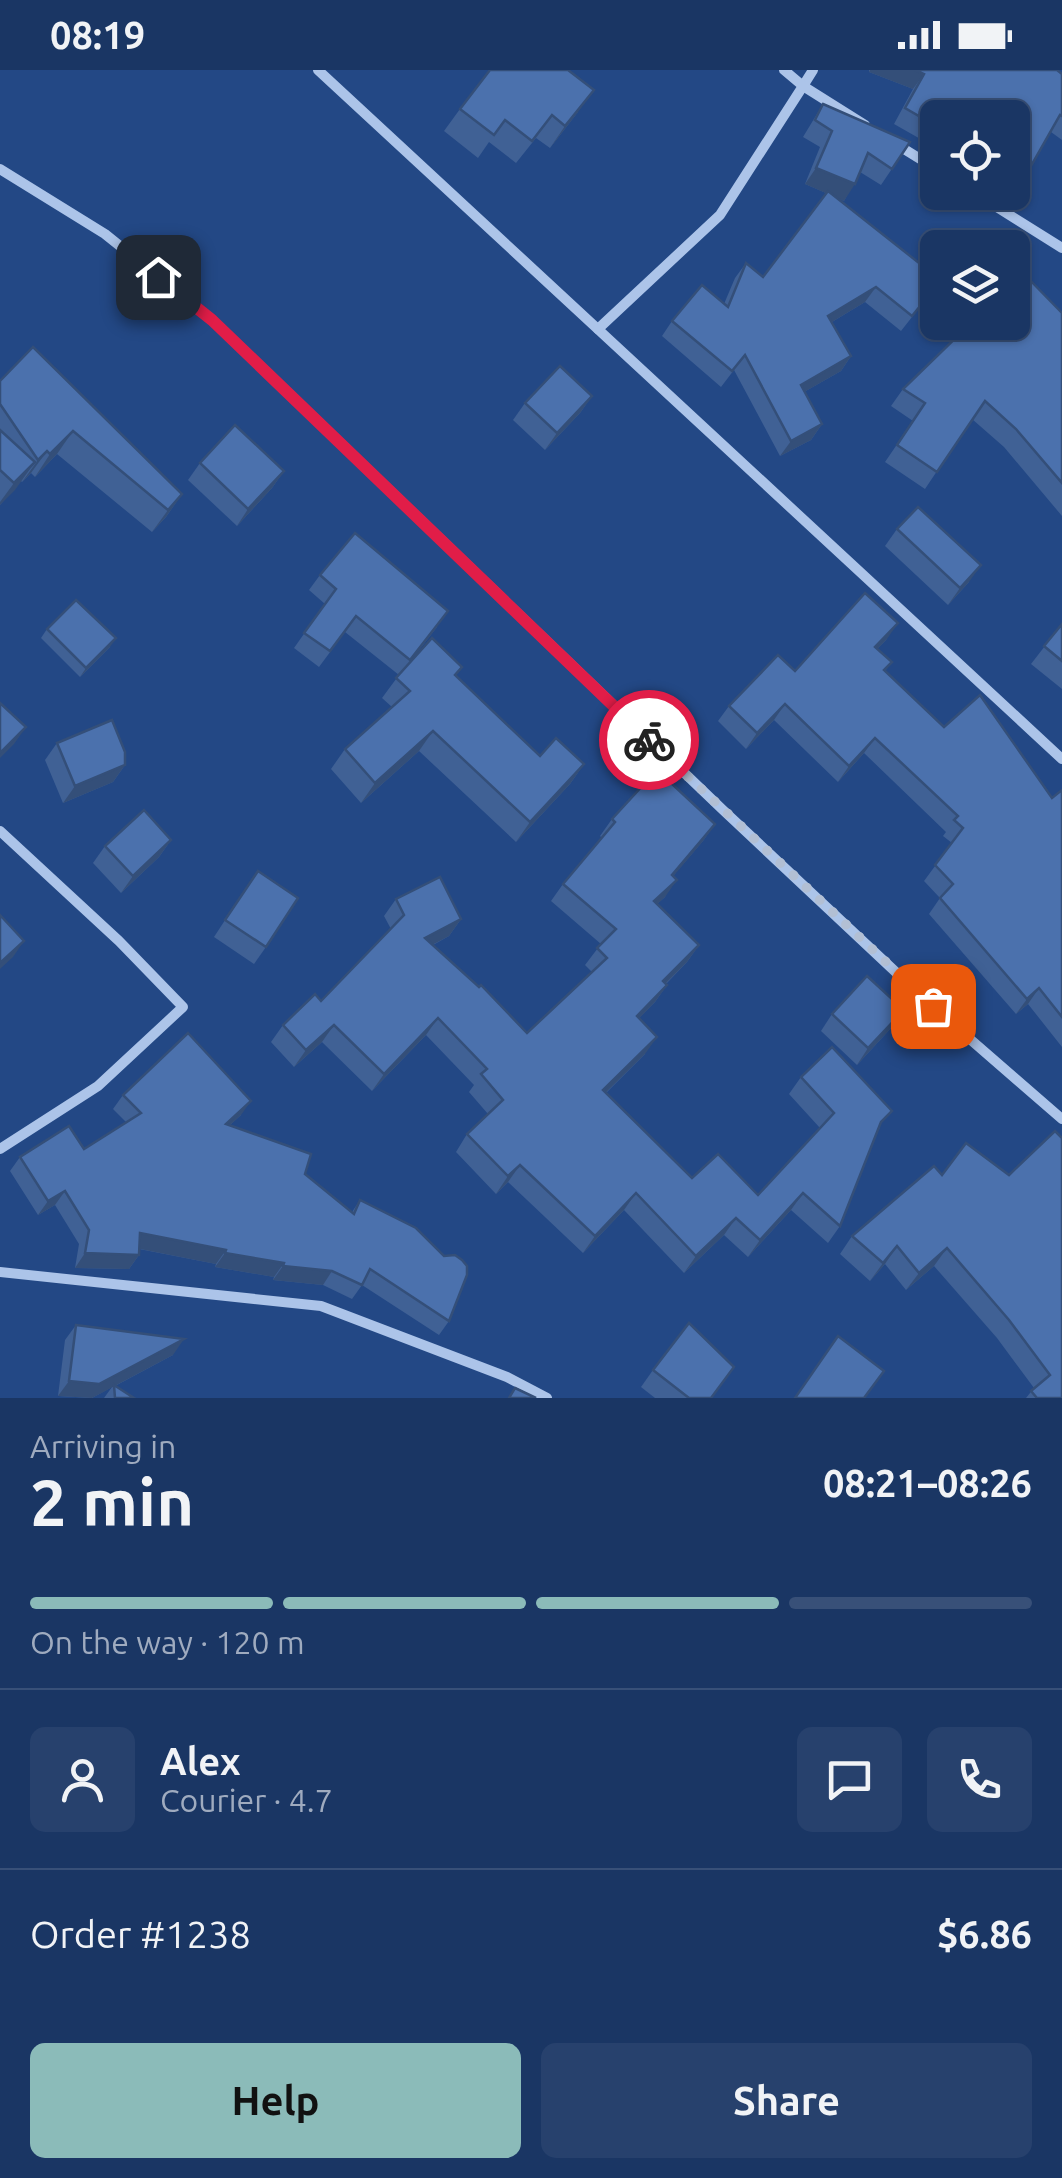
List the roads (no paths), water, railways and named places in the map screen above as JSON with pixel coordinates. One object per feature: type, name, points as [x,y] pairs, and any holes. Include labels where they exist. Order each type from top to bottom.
[{"type":"street","points":[[318,70],[1062,759]]},
{"type":"street","points":[[784,70],[870,128]]},
{"type":"street","points":[[598,329],[720,215],[813,70]]},
{"type":"street","points":[[887,139],[920,159]]},
{"type":"street","points":[[0,169],[105,234],[212,320],[737,823],[933,1006],[1062,1119]]},
{"type":"street","points":[[1002,210],[1062,248]]},
{"type":"street","points":[[0,831],[119,941],[183,1007],[98,1086],[0,1148]]},
{"type":"street","points":[[0,1272],[320,1306],[507,1377],[547,1398]]}]
